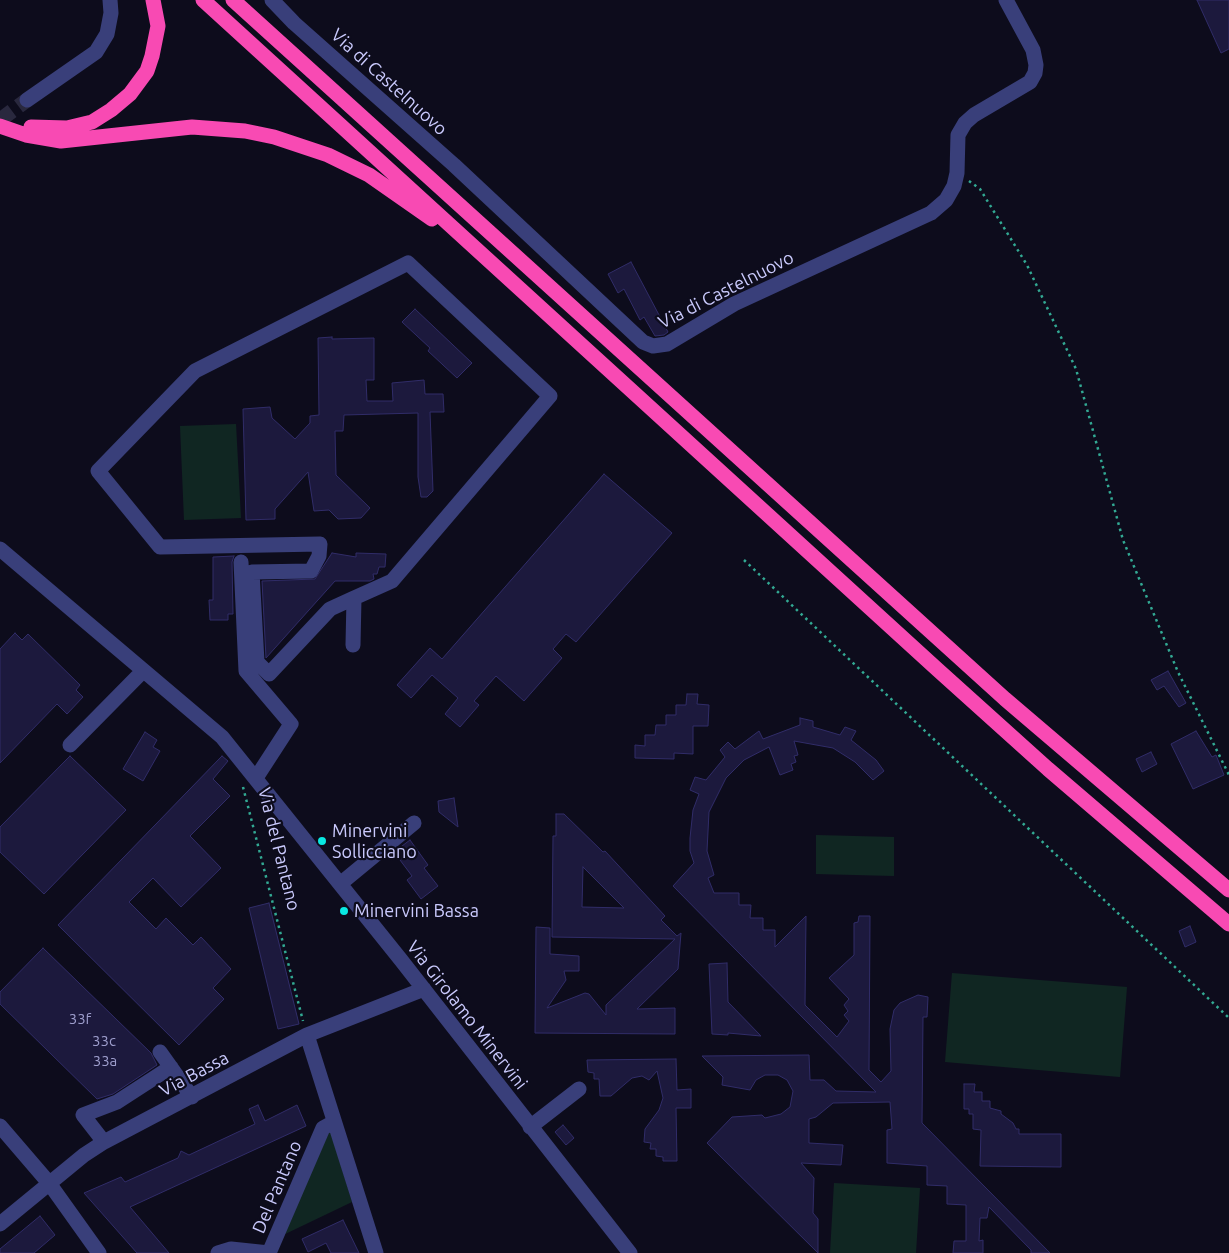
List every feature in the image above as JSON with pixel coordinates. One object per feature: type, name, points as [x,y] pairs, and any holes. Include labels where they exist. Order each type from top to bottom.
[{"type":"highway","points":[[0,117],[38,129],[66,128],[92,122],[111,110],[130,94],[147,71],[158,26],[153,0]]},
{"type":"highway","points":[[203,0],[938,670],[1229,924]]},
{"type":"highway","points":[[234,0],[1005,699],[1229,890]]},
{"type":"highway","points":[[240,0],[273,35]]},
{"type":"highway","points":[[0,126],[26,135],[61,141],[192,127],[246,130],[274,137],[328,155],[360,171],[425,214],[501,271]]},
{"type":"street","points":[[27,100],[96,52],[107,34],[111,12],[110,0]]},
{"type":"street","name":"Via di Castelnuovo","points":[[272,0],[294,23],[454,165],[643,342],[653,346],[667,344],[743,300],[931,213],[946,200],[954,186],[957,173],[958,135],[965,123],[974,115],[1030,82],[1035,73],[1036,65],[1033,50],[1006,0]]},
{"type":"street","points":[[408,263],[550,396],[392,581],[354,598],[330,609],[269,674],[257,662],[252,572],[311,571],[319,556],[320,544],[160,547],[98,471],[195,371],[408,263]]},
{"type":"street","points":[[0,549],[143,671],[70,745]]},
{"type":"street","points":[[241,562],[246,671],[291,724],[249,780]]},
{"type":"street","points":[[353,645],[354,598]]},
{"type":"street","name":"Via Girolamo Minervini","points":[[143,671],[222,737],[235,754],[249,780],[340,884],[630,1253]]},
{"type":"street","points":[[340,884],[414,822]]},
{"type":"street","name":"Via Bassa","points":[[0,1224],[84,1155],[104,1142],[306,1035],[424,989]]},
{"type":"street","points":[[306,1035],[376,1253]]},
{"type":"street","points":[[160,1052],[192,1097]]},
{"type":"street","points":[[104,1142],[83,1115],[117,1102],[171,1066]]},
{"type":"street","points":[[530,1127],[579,1089]]},
{"type":"street","name":"Del Pantano","points":[[218,1253],[231,1249],[269,1253],[323,1128],[334,1122]]},
{"type":"street","points":[[0,1126],[49,1183],[99,1253]]},
{"type":"path","points":[[957,173],[980,189],[1027,265],[1076,369],[1122,540],[1178,672],[1229,775]]},
{"type":"path","points":[[744,560],[1229,1018]]},
{"type":"path","name":"Via del Pantano","points":[[249,780],[306,1035]]},
{"type":"green space","points":[[236,424],[241,518],[184,520],[180,426]]},
{"type":"green space","points":[[816,835],[894,837],[894,876],[816,874]]},
{"type":"green space","points":[[952,973],[1127,987],[1120,1077],[945,1062]]},
{"type":"green space","points":[[330,1130],[352,1202],[281,1236]]},
{"type":"green space","points":[[834,1183],[920,1188],[916,1253],[830,1253]]},
{"type":"building","points":[[1197,0],[1229,0],[1229,49],[1221,53]]},
{"type":"building","points":[[631,262],[668,332],[664,335],[655,336],[644,317],[640,320],[624,289],[618,293],[608,274]]},
{"type":"building","points":[[415,309],[472,363],[457,378],[428,351],[430,348],[402,322]]},
{"type":"building","points":[[332,337],[332,339],[374,338],[374,380],[366,380],[367,401],[393,401],[392,383],[424,380],[425,394],[443,394],[444,412],[430,412],[433,491],[427,497],[421,497],[418,477],[418,413],[344,415],[343,431],[335,431],[336,475],[370,508],[361,518],[338,519],[329,510],[314,511],[308,472],[275,509],[275,519],[246,520],[243,409],[270,407],[272,418],[295,439],[310,423],[310,416],[319,415],[318,338]]},
{"type":"building","points":[[604,474],[672,533],[576,642],[566,634],[553,649],[562,658],[524,701],[496,676],[474,701],[479,705],[460,727],[445,714],[458,698],[432,675],[411,698],[397,685],[430,648],[442,659]]},
{"type":"building","points":[[332,553],[356,557],[356,553],[386,554],[385,567],[379,567],[377,574],[373,574],[374,579],[370,581],[335,581],[266,658],[262,581],[315,579]]},
{"type":"building","points":[[234,556],[232,562],[233,614],[228,614],[228,620],[210,620],[209,600],[213,600],[213,557]]},
{"type":"building","points":[[15,633],[22,640],[28,634],[80,685],[76,690],[83,697],[67,714],[57,704],[0,763],[0,649]]},
{"type":"building","points":[[1168,671],[1186,703],[1179,707],[1164,686],[1157,690],[1151,680]]},
{"type":"building","points":[[687,694],[698,694],[697,704],[709,705],[708,726],[693,726],[693,754],[674,753],[674,759],[635,758],[635,745],[645,746],[645,735],[655,735],[656,725],[666,725],[666,715],[676,715],[676,705],[686,705]]},
{"type":"building","points":[[800,718],[813,721],[813,727],[840,735],[845,727],[856,731],[851,740],[876,760],[884,771],[873,780],[855,762],[833,748],[794,741],[798,755],[794,756],[796,762],[791,764],[793,770],[780,775],[769,747],[744,760],[726,778],[709,812],[707,851],[714,875],[708,878],[714,893],[739,893],[739,905],[751,905],[750,918],[763,918],[763,930],[775,930],[775,947],[806,916],[805,1005],[837,1037],[849,1021],[844,1015],[848,1011],[844,1005],[849,999],[829,978],[854,955],[854,923],[858,922],[859,916],[870,916],[869,1070],[881,1082],[891,1071],[890,1029],[894,1010],[900,1003],[918,995],[928,997],[927,1017],[923,1017],[922,1123],[1050,1253],[1031,1253],[1031,1250],[989,1207],[987,1218],[980,1218],[979,1241],[983,1240],[983,1253],[953,1253],[954,1241],[966,1241],[966,1205],[947,1204],[947,1186],[927,1185],[927,1166],[887,1163],[887,1130],[892,1129],[890,1102],[833,1103],[816,1117],[809,1119],[809,1143],[843,1145],[841,1165],[801,1163],[814,1178],[813,1213],[818,1219],[818,1253],[707,1143],[732,1117],[762,1115],[765,1118],[781,1114],[790,1107],[793,1091],[787,1080],[778,1075],[765,1075],[756,1080],[750,1090],[722,1085],[723,1077],[702,1056],[809,1055],[810,1080],[824,1080],[836,1091],[876,1092],[673,886],[694,863],[690,851],[690,838],[693,810],[699,794],[690,790],[695,777],[706,780],[725,757],[720,750],[728,742],[735,749],[759,731],[763,739],[800,725]]},
{"type":"building","points":[[1196,731],[1212,757],[1216,755],[1224,775],[1193,789],[1171,744]]},
{"type":"building","points":[[145,732],[157,740],[153,747],[160,751],[143,781],[123,769]]},
{"type":"building","points":[[1151,752],[1157,764],[1142,772],[1136,759]]},
{"type":"building","points":[[70,756],[126,810],[44,894],[0,852],[0,827]]},
{"type":"building","points":[[222,756],[228,761],[213,779],[230,796],[190,836],[221,868],[181,907],[153,878],[129,902],[156,929],[166,918],[193,945],[201,937],[231,969],[213,988],[224,999],[179,1045],[58,925]]},
{"type":"building","points":[[454,798],[458,827],[439,812],[438,801]]},
{"type":"building","points":[[556,814],[564,814],[603,852],[605,851],[665,916],[661,920],[677,936],[681,933],[678,969],[637,1009],[675,1008],[675,1034],[535,1033],[536,927],[550,928],[550,954],[579,956],[579,971],[564,971],[566,980],[547,1008],[585,993],[589,994],[606,1015],[606,1005],[675,939],[552,937],[553,836],[556,836]],"holes":[[[583,867],[624,908],[582,907]]]},
{"type":"building","points":[[410,840],[428,865],[424,868],[438,886],[421,899],[407,880],[412,876],[394,852]]},
{"type":"building","points":[[269,903],[299,1024],[278,1029],[249,908]]},
{"type":"building","points":[[1190,926],[1196,942],[1185,947],[1179,931]]},
{"type":"building","points":[[43,948],[151,1053],[157,1065],[113,1094],[97,1099],[0,1004],[0,992]]},
{"type":"building","points":[[727,963],[728,1002],[761,1036],[728,1033],[728,1035],[712,1034],[709,964]]},
{"type":"building","points":[[676,1059],[677,1090],[691,1089],[691,1108],[676,1108],[677,1161],[663,1161],[663,1157],[656,1156],[656,1149],[650,1149],[651,1143],[644,1142],[645,1129],[659,1110],[663,1098],[657,1071],[649,1080],[642,1076],[632,1078],[611,1096],[600,1096],[599,1079],[594,1079],[594,1073],[588,1072],[587,1060]]},
{"type":"building","points":[[964,1084],[975,1084],[974,1092],[982,1092],[982,1101],[990,1101],[990,1108],[1001,1111],[1001,1114],[1013,1123],[1016,1129],[1019,1129],[1019,1134],[1061,1134],[1061,1167],[980,1166],[981,1130],[973,1129],[973,1114],[969,1114],[969,1109],[964,1109]]},
{"type":"building","points":[[258,1105],[265,1121],[297,1105],[306,1126],[130,1207],[169,1253],[137,1253],[84,1193],[121,1177],[125,1182],[178,1158],[181,1151],[189,1155],[255,1124],[249,1109]]},
{"type":"building","points":[[563,1125],[574,1138],[566,1145],[555,1132]]},
{"type":"building","points":[[40,1216],[55,1235],[34,1253],[0,1253],[0,1249]]},
{"type":"building","points":[[343,1220],[359,1253],[331,1253],[326,1243],[308,1252],[302,1239]]},
{"type":"tunnel","points":[[0,120],[27,100]]},
{"type":"place","name":"Minervini Sollicciano","points":[[322,841]]},
{"type":"place","name":"Minervini Bassa","points":[[344,911]]}]
